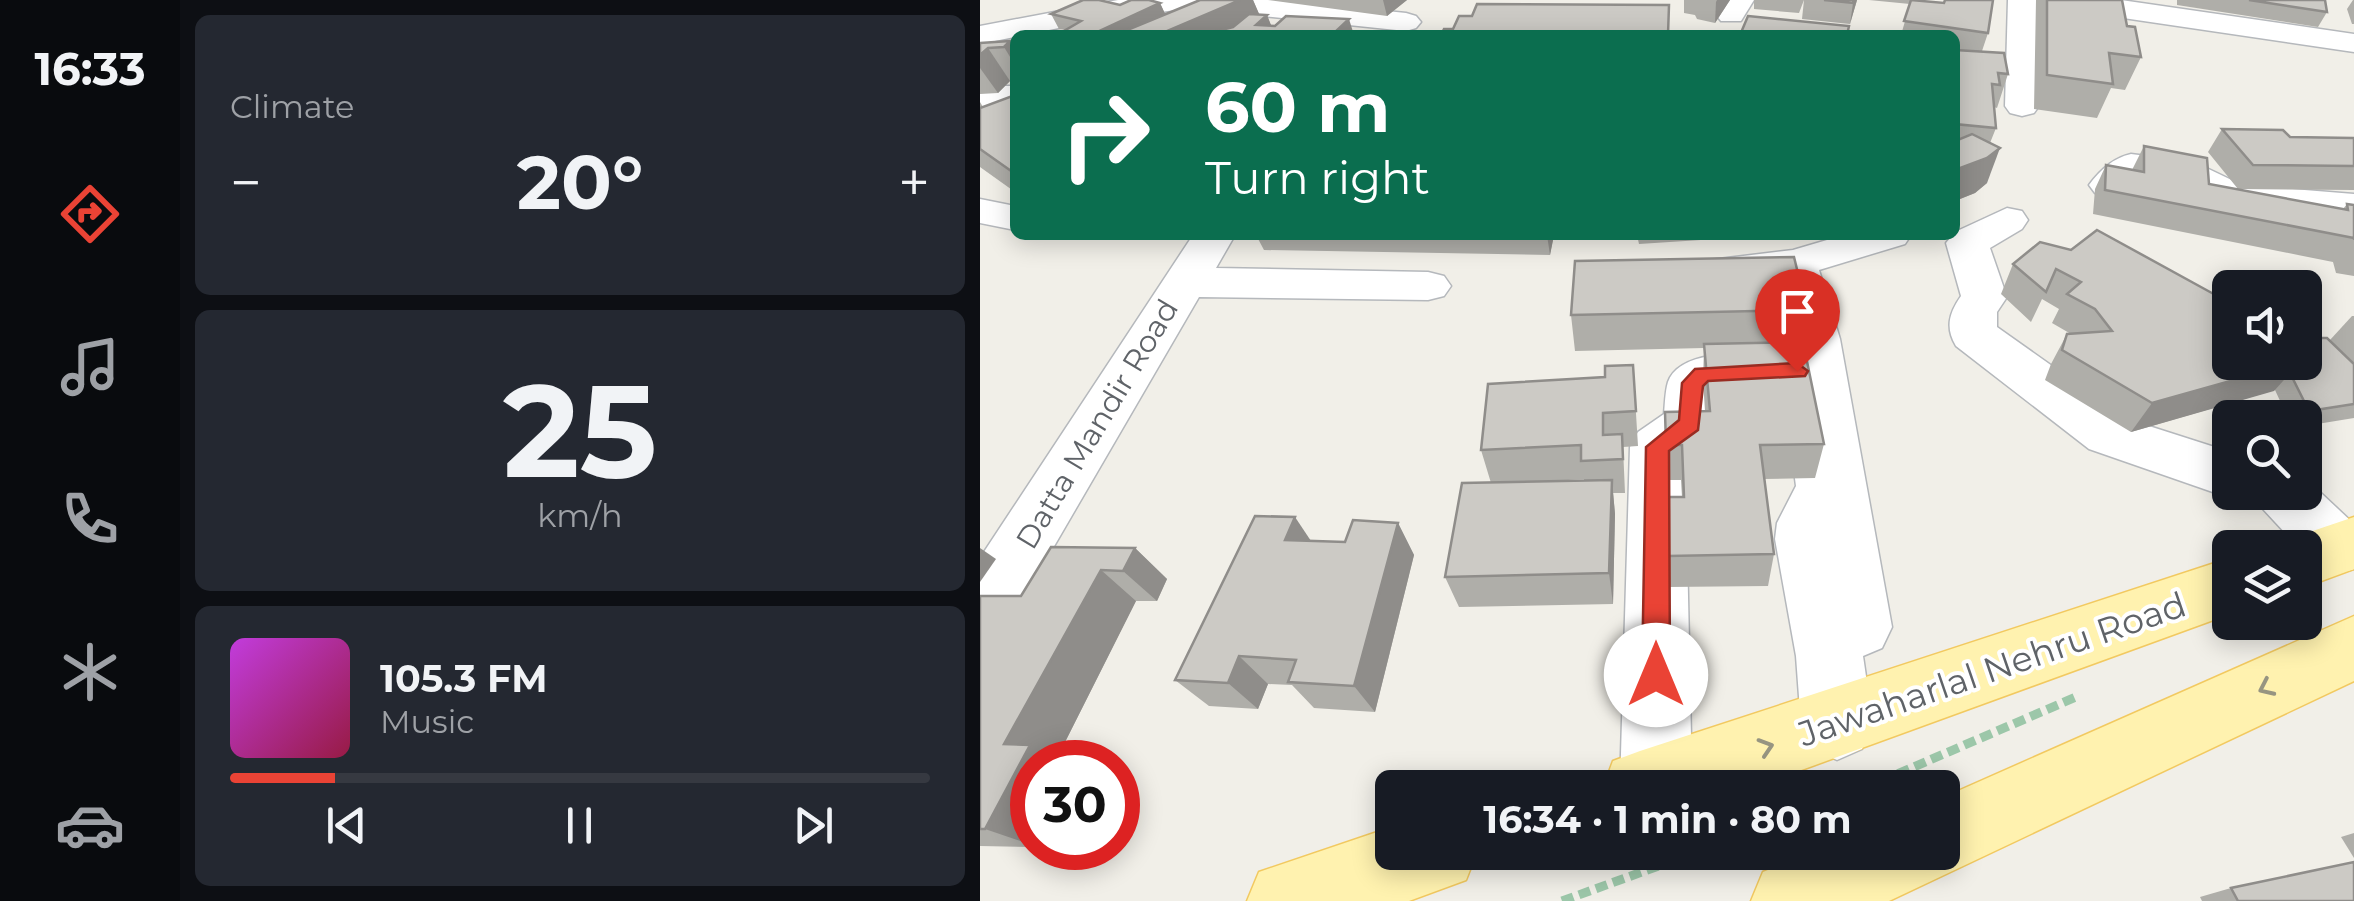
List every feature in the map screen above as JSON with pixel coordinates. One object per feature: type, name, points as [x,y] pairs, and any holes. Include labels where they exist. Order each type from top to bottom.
[{"type":"main road","name":"Jawaharlal Nehru Road","points":[[1694,770],[2212,592]]},
{"type":"main road","points":[[1960,830],[2354,647]]},
{"type":"main road","points":[[1288,901],[1383,870]]},
{"type":"main road","points":[[1792,901],[1867,870]]},
{"type":"street","points":[[1249,0],[1254,6],[1409,19]]},
{"type":"street","points":[[2022,0],[2022,106]]},
{"type":"street","points":[[2062,0],[2354,43]]},
{"type":"street","points":[[980,32],[1172,3],[1192,13],[1162,30]]},
{"type":"street","points":[[980,32],[1004,7]]},
{"type":"street","points":[[2202,143],[2194,146],[2219,192]]},
{"type":"street","points":[[2109,184],[2131,165],[2166,167],[2219,192],[2354,206]]},
{"type":"street","points":[[980,211],[1010,217]]},
{"type":"street","points":[[2008,220],[1967,244],[1984,297],[1974,312],[1973,334],[2108,434],[2212,469]]},
{"type":"street","name":"Datta Mandir Road","points":[[980,613],[1211,240]]},
{"type":"street","points":[[1684,275],[1795,263],[1873,240]]},
{"type":"street","points":[[1795,263],[1816,339],[1855,718]]},
{"type":"street","points":[[1184,282],[1428,286]]},
{"type":"street","points":[[1648,770],[1657,447],[1690,424],[1693,383],[1702,374],[1797,371],[1808,380],[1825,486],[1806,523],[1806,540],[1830,656],[1855,718]]},
{"type":"street","points":[[2298,510],[2333,550]]},
{"type":"path","points":[[1908,770],[2086,693]]},
{"type":"path","points":[[1562,901],[1647,870]]},
{"type":"building","points":[[1083,0],[1120,5],[1131,0],[1160,3],[1102,30],[1066,30],[1081,21],[1051,14]]},
{"type":"building","points":[[1200,0],[1240,0],[1170,30],[1127,30]]},
{"type":"building","points":[[1911,0],[1993,0],[1988,33],[1904,21]]},
{"type":"building","points":[[2047,0],[2122,0],[2127,26],[2135,27],[2141,57],[2109,53],[2113,84],[2047,75]]},
{"type":"building","points":[[2249,0],[2325,0],[2327,12]]},
{"type":"building","points":[[1477,4],[1669,5],[1668,30],[1444,30],[1453,29],[1459,16],[1472,16]]},
{"type":"building","points":[[1249,14],[1267,15],[1256,25],[1275,26],[1286,16],[1349,19],[1337,30],[1221,30],[1233,27]]},
{"type":"building","points":[[1748,16],[1849,26],[1848,30],[1742,30]]},
{"type":"building","points":[[1010,41],[1004,47],[988,48],[980,55],[980,43]]},
{"type":"building","points":[[1960,50],[2004,53],[2008,74],[1998,73],[2000,85],[1992,84],[1996,128],[1960,124]]},
{"type":"building","points":[[1010,97],[1010,170],[980,149],[980,108]]},
{"type":"building","points":[[2222,129],[2283,130],[2290,137],[2354,138],[2354,166],[2253,165]]},
{"type":"building","points":[[1972,134],[2000,148],[1987,158],[1960,168],[1960,139]]},
{"type":"building","points":[[2144,146],[2207,158],[2209,184],[2348,210],[2347,204],[2354,205],[2354,238],[2105,190],[2106,165],[2144,172]]},
{"type":"building","points":[[2097,230],[2212,293],[2212,380],[2234,380],[2152,403],[2062,350],[2067,334],[2112,331],[2095,309],[2067,294],[2081,282],[2056,269],[2046,292],[2013,264],[2040,242],[2071,250]]},
{"type":"building","points":[[1794,257],[1807,310],[1571,315],[1575,261]]},
{"type":"building","points":[[2322,338],[2327,338],[2354,364],[2354,404],[2322,409],[2322,400],[2304,400],[2294,380],[2322,380]]},
{"type":"building","points":[[1803,342],[1824,444],[1760,445],[1774,554],[1668,556],[1667,497],[1684,497],[1682,445],[1666,445],[1665,412],[1710,411],[1704,344]]},
{"type":"building","points":[[1633,365],[1636,411],[1603,413],[1603,435],[1622,434],[1623,459],[1581,461],[1581,445],[1481,450],[1488,384],[1605,377],[1605,366]]},
{"type":"building","points":[[1612,480],[1609,573],[1445,577],[1462,483]]},
{"type":"building","points":[[1255,516],[1295,517],[1285,540],[1345,542],[1353,520],[1398,523],[1354,686],[1288,682],[1296,660],[1239,656],[1228,683],[1175,680]]},
{"type":"building","points":[[1051,547],[1135,548],[1123,571],[1101,570],[1004,744],[1010,744],[1010,782],[985,829],[980,829],[980,596],[1021,596]]},
{"type":"building","points":[[2354,862],[2354,901],[2238,901],[2231,888]]},
{"type":"route","points":[[1656,675],[1657,447],[1690,424],[1693,383],[1702,374],[1797,371]]}]
